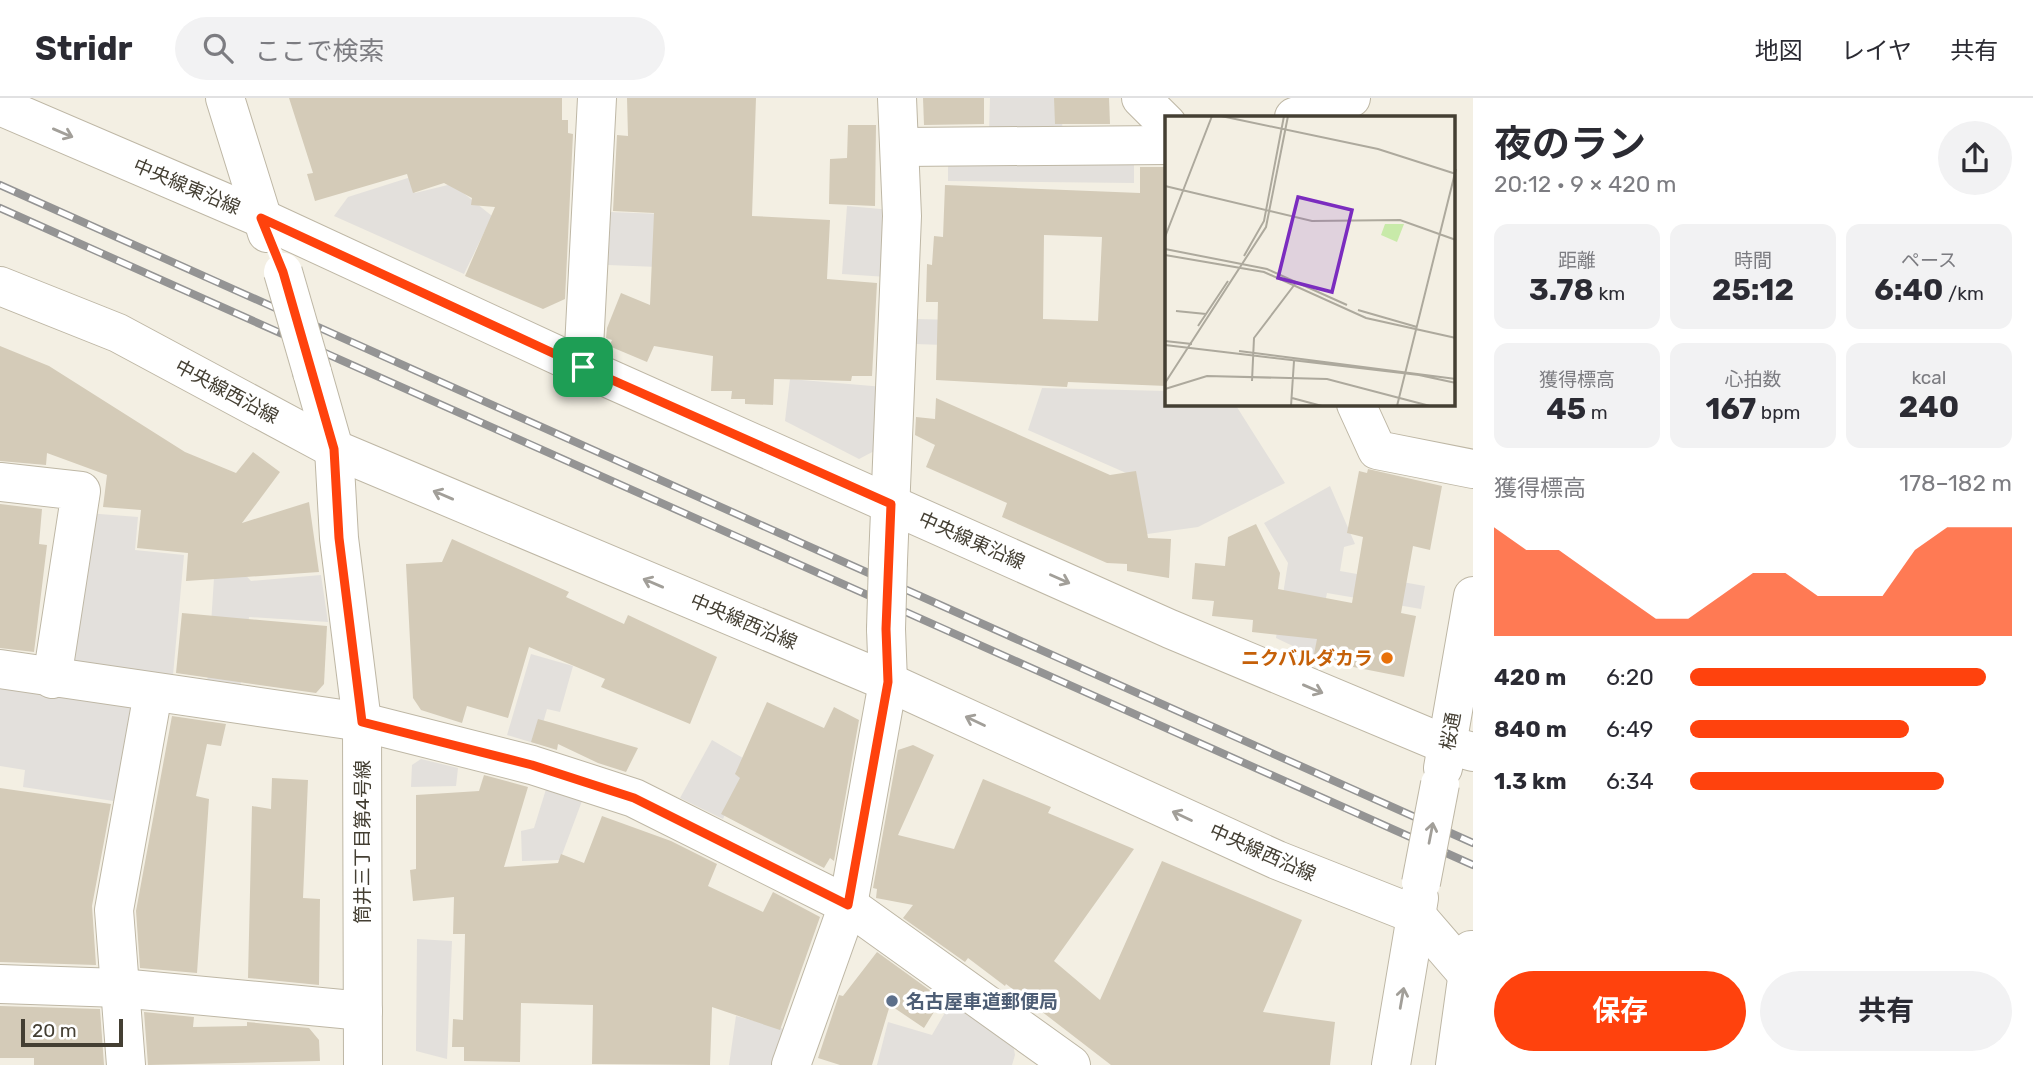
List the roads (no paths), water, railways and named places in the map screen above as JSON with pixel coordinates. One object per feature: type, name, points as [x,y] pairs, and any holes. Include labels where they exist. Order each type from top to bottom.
[{"type":"street","name":"筒井三丁目第4号線","points":[[225,98],[261,218],[283,272],[334,449],[339,538],[362,722],[363,1065]]},
{"type":"street","points":[[583,367],[597,98]]},
{"type":"street","points":[[791,1065],[848,905],[888,682],[888,561],[902,216],[897,98]]},
{"type":"street","points":[[1141,98],[1165,122]]},
{"type":"street","points":[[1297,116],[1351,98]]},
{"type":"street","name":"中央線東沿線","points":[[0,106],[261,218],[583,367],[1170,629],[1460,749]]},
{"type":"street","points":[[901,146],[1165,145]]},
{"type":"street","name":"中央線西沿線","points":[[0,286],[118,332],[334,449],[888,682],[1278,860],[1418,899],[1471,964]]},
{"type":"street","points":[[1357,406],[1377,450],[1473,469]]},
{"type":"street","points":[[0,482],[81,491],[52,679]]},
{"type":"street","name":"桜通","points":[[1418,899],[1440,784],[1460,749],[1473,596]]},
{"type":"street","points":[[0,669],[52,679],[362,722],[532,765],[634,798],[848,905],[1032,1051],[1070,1065]]},
{"type":"street","points":[[126,1065],[114,910],[153,693]]},
{"type":"street","points":[[1391,1065],[1418,899]]},
{"type":"street","points":[[1455,1065],[1471,964]]},
{"type":"street","points":[[0,984],[120,988],[363,1011]]},
{"type":"railway","points":[[0,185],[1473,843]]},
{"type":"railway","points":[[0,208],[1473,865]]},
{"type":"place","name":"ニクバルダカラ","points":[[1387,658]]},
{"type":"place","name":"名古屋車道郵便局","points":[[892,1001]]}]
